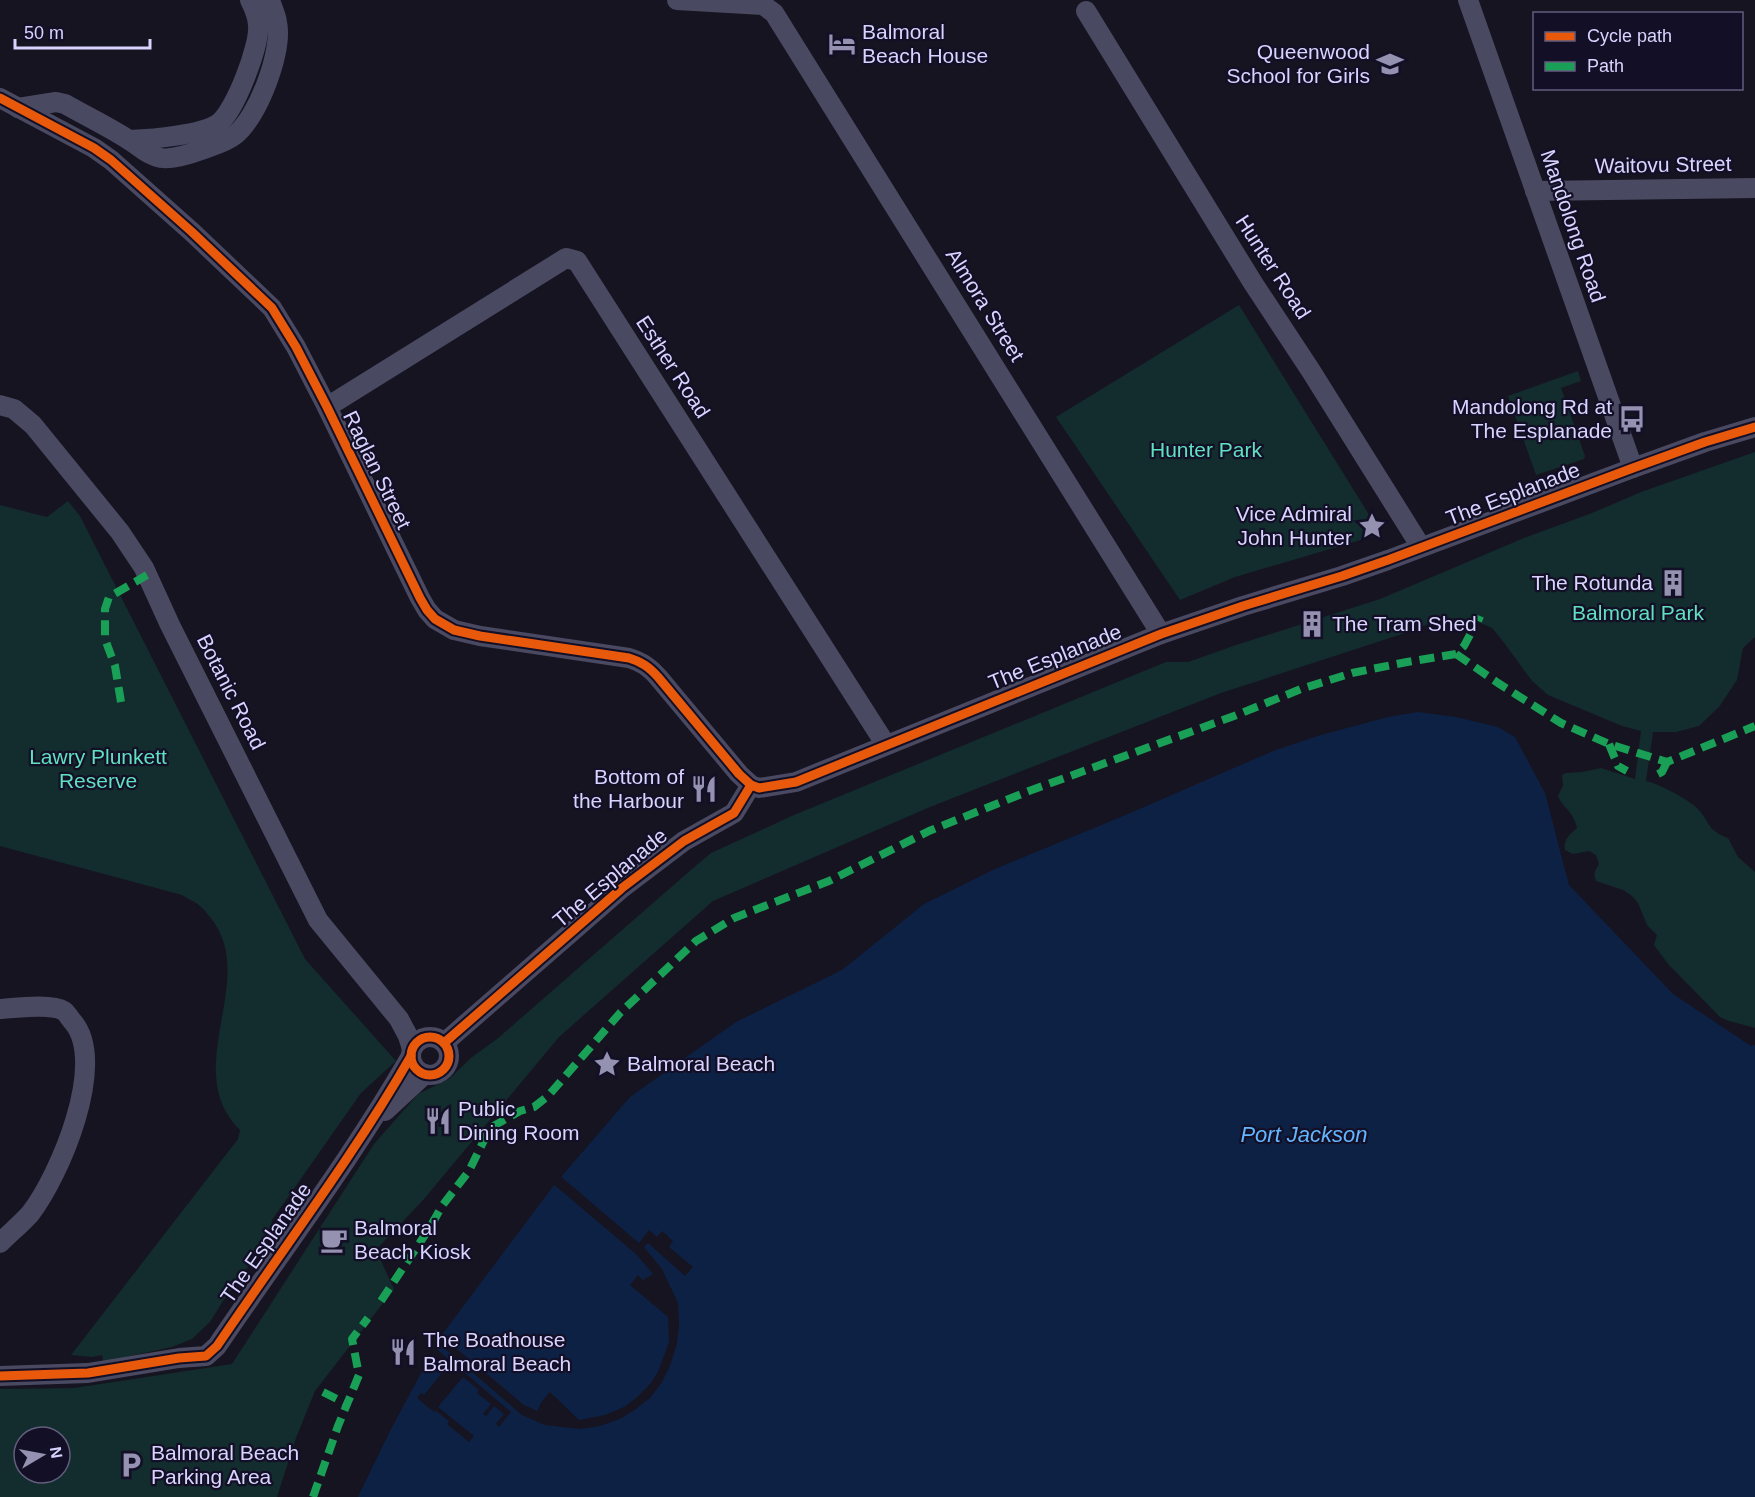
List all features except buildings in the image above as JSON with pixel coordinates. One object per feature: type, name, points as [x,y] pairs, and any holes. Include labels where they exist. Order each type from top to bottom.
[{"type":"street","points":[[130,140],[186,134],[218,124],[227,115],[234,105],[244,80],[259,28],[250,0]]},
{"type":"street","points":[[18,108],[56,102],[65,104],[130,140],[149,155],[164,158],[192,153],[226,141],[242,128],[255,111],[269,77],[278,22],[270,0]]},
{"type":"street","name":"Almora Street","points":[[677,0],[763,5],[774,13],[1161,634]]},
{"type":"street","name":"Mandolong Road","points":[[1468,0],[1633,468]]},
{"type":"street","name":"Hunter Road","points":[[1086,11],[1247,273],[1311,370],[1421,547]]},
{"type":"street","name":"Raglan Street","points":[[0,98],[94,148],[111,160],[272,308],[285,327],[327,407],[420,598],[435,619],[454,630],[466,633],[639,661],[658,677],[739,774],[751,785]]},
{"type":"street","name":"Waitovu Street","points":[[1535,191],[1755,188]]},
{"type":"street","name":"Esther Road","points":[[327,407],[566,258],[577,261],[886,745]]},
{"type":"street","name":"Botanic Road","points":[[0,405],[14,409],[33,425],[120,532],[144,568],[170,625],[318,920],[399,1019],[408,1036],[423,1046]]},
{"type":"street","name":"The Esplanade","points":[[0,1376],[88,1373],[179,1358],[206,1356],[217,1346],[423,1046],[684,841],[734,813],[751,785],[759,788],[796,782],[1161,634],[1342,576],[1705,442],[1755,427]]},
{"type":"street","points":[[0,1009],[39,1006],[63,1011],[77,1027],[85,1051],[83,1089],[74,1127],[54,1174],[30,1214],[0,1243]]},
{"type":"street","points":[[423,1046],[415,1067],[425,1074]]},
{"type":"street","name":"The Esplanade","points":[[366,1130],[425,1074],[437,1074],[446,1066],[449,1054],[423,1046]]},
{"type":"green space","name":"Hunter Park","points":[[1239,305],[1381,534],[1235,577],[1180,600],[1056,417]]},
{"type":"green space","points":[[1578,371],[1581,381],[1561,388],[1585,456],[1584,459],[1536,475],[1508,396]]},
{"type":"green space","name":"Balmoral Park","points":[[1755,452],[1755,637],[1743,648],[1737,680],[1719,707],[1699,726],[1676,732],[1653,732],[1646,781],[1672,792],[1697,808],[1716,832],[1728,838],[1738,857],[1755,872],[1755,1028],[1720,1017],[1668,964],[1654,945],[1657,935],[1647,925],[1638,903],[1623,890],[1596,881],[1595,872],[1599,864],[1596,855],[1589,851],[1573,854],[1565,850],[1566,840],[1577,828],[1573,817],[1558,796],[1563,785],[1562,775],[1601,768],[1635,779],[1641,731],[1622,726],[1548,695],[1532,681],[1492,628],[1476,621],[1460,618],[1442,619],[1221,693],[930,807],[713,901],[559,1037],[424,1199],[376,1250],[394,1289],[315,1391],[296,1438],[277,1497],[0,1497],[0,1389],[74,1388],[232,1364],[374,1144],[418,1094],[449,1079],[711,853],[794,815],[1166,662],[1188,662],[1380,599],[1524,538],[1641,492]]},
{"type":"green space","name":"Lawry Plunkett Reserve","points":[[68,501],[80,516],[305,959],[396,1061],[361,1093],[272,1220],[271,1229],[210,1322],[192,1339],[172,1347],[103,1362],[102,1355],[92,1357],[71,1355],[238,1139],[240,1130],[223,1106],[216,1080],[227,968],[223,941],[205,911],[182,895],[0,846],[0,505],[47,517]]},
{"type":"water","name":"Port Jackson","points":[[1418,712],[1456,717],[1498,727],[1515,737],[1545,793],[1569,885],[1673,994],[1751,1046],[1755,1045],[1755,1497],[358,1497],[441,1336],[554,1185],[630,1097],[736,1022],[842,970],[924,904],[995,869],[1273,751],[1321,735],[1388,717]]},
{"type":"pier","points":[[559,1175],[639,1243],[649,1230],[657,1237],[662,1231],[673,1241],[669,1247],[693,1267],[685,1276],[648,1243],[644,1247],[662,1269],[678,1303],[677,1343],[670,1366],[651,1397],[636,1409],[620,1419],[600,1426],[580,1429],[545,1425],[522,1415],[435,1340],[439,1334],[524,1405],[537,1411],[550,1392],[579,1420],[605,1415],[624,1407],[650,1384],[658,1372],[669,1342],[668,1317],[630,1285],[638,1275],[643,1280],[653,1274],[636,1254],[552,1183]]},
{"type":"pier","points":[[433,1346],[511,1412],[499,1427],[496,1424],[504,1414],[494,1406],[486,1416],[483,1414],[491,1404],[463,1377],[438,1407],[474,1436],[469,1442],[447,1424],[449,1421],[417,1398],[421,1393],[424,1395],[446,1368],[429,1353]]},
{"type":"marked path","points":[[121,702],[115,666],[105,639],[105,609],[109,597],[147,575]]},
{"type":"marked path","points":[[1478,621],[1480,616]]},
{"type":"marked path","points":[[381,1301],[442,1206],[469,1171],[490,1128],[520,1111],[534,1107],[548,1096],[620,1013],[696,941],[734,918],[829,881],[929,831],[1029,791],[1301,689],[1352,673],[1456,654],[1464,646],[1473,629]]},
{"type":"marked path","points":[[1456,654],[1561,723],[1609,744],[1667,762],[1755,726]]},
{"type":"marked path","points":[[1609,744],[1618,766],[1627,771]]},
{"type":"marked path","points":[[1658,774],[1662,772],[1667,762]]},
{"type":"marked path","points":[[313,1497],[359,1375],[352,1339],[368,1318]]},
{"type":"marked path","points":[[323,1392],[347,1404]]},
{"type":"cycle path","points":[[0,98],[94,148],[111,160],[192,232],[272,308],[296,347],[327,407],[420,598],[435,619],[454,630],[480,636],[629,658],[642,663],[658,677],[739,774],[751,785],[759,788],[796,782],[1161,634],[1388,560],[1633,468],[1755,427]]},
{"type":"cycle path","points":[[444,1043],[622,888],[684,841],[734,813],[751,785]]},
{"type":"cycle path","points":[[430,1037],[437,1038],[443,1043],[448,1049],[449,1056],[448,1063],[443,1069],[437,1074],[430,1075],[423,1074],[417,1069],[412,1063],[411,1056],[412,1049],[417,1043],[423,1038],[430,1037]]},
{"type":"cycle path","points":[[0,1376],[88,1373],[179,1358],[206,1356],[217,1346],[341,1167],[411,1056]]},
{"type":"place","name":"Balmoral Beach House","points":[[842,44]]},
{"type":"place","name":"Queenwood School for Girls","points":[[1390,64]]},
{"type":"place","name":"Mandolong Rd at The Esplanade","points":[[1632,419]]},
{"type":"place","name":"Vice Admiral John Hunter","points":[[1372,526]]},
{"type":"place","name":"The Rotunda","points":[[1673,583]]},
{"type":"place","name":"The Tram Shed","points":[[1312,624]]},
{"type":"place","name":"Bottom of the Harbour","points":[[704,789]]},
{"type":"place","name":"Balmoral Beach","points":[[607,1064]]},
{"type":"place","name":"Public Dining Room","points":[[438,1121]]},
{"type":"place","name":"Balmoral Beach Kiosk","points":[[334,1240]]},
{"type":"place","name":"The Boathouse Balmoral Beach","points":[[403,1352]]},
{"type":"place","name":"Balmoral Beach Parking Area","points":[[131,1465]]}]
